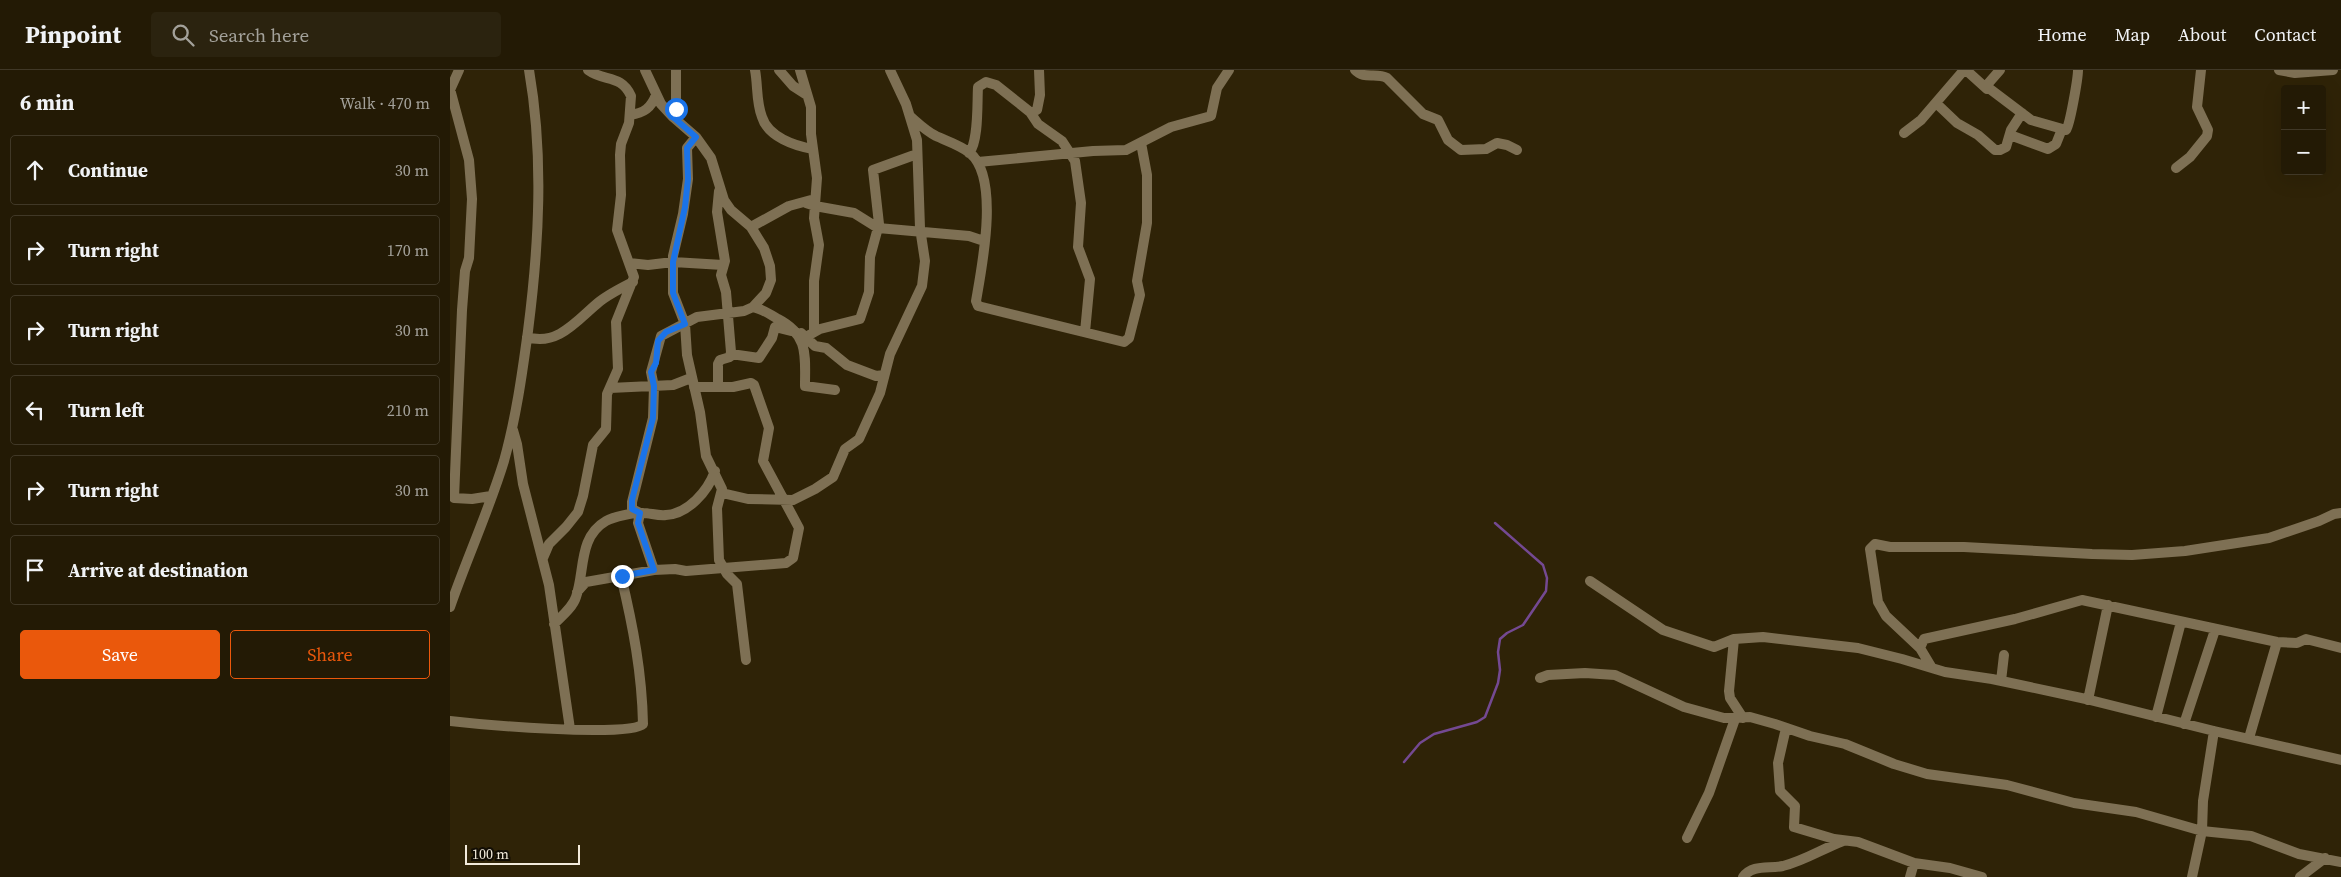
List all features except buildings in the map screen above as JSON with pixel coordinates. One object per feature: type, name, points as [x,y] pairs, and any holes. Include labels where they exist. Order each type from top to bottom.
[{"type":"street","points":[[459,70],[450,90],[469,160],[472,200],[469,258],[465,271],[462,310],[454,498],[472,499],[491,496]]},
{"type":"street","points":[[450,607],[491,496],[518,405],[536,259],[538,170],[529,70]]},
{"type":"street","points":[[543,558],[548,544],[566,527],[581,505],[594,445],[606,429],[607,394],[618,369],[616,322],[633,282],[634,273],[618,230],[621,195],[620,155],[630,116],[631,96],[623,84],[588,70]]},
{"type":"street","points":[[645,70],[660,104],[696,137],[711,158],[719,187],[731,210],[751,227],[764,248],[770,266],[771,280],[759,305]]},
{"type":"street","points":[[673,117],[676,109],[676,70]]},
{"type":"street","points":[[755,70],[761,115],[767,126],[789,142],[813,150]]},
{"type":"street","points":[[779,70],[793,86],[807,95]]},
{"type":"street","points":[[800,70],[811,107],[813,150],[818,178],[812,202],[819,245],[807,336],[805,386],[835,390]]},
{"type":"street","points":[[722,494],[760,500],[800,498],[835,474],[845,449],[861,436],[880,393],[890,354],[922,286],[925,256],[920,232],[921,208],[917,140],[911,117],[890,70]]},
{"type":"street","points":[[1030,112],[1037,110],[1039,103],[1040,70]]},
{"type":"street","points":[[978,162],[1126,150],[1171,127],[1211,116],[1217,88],[1229,70]]},
{"type":"street","points":[[1355,70],[1362,76],[1381,76],[1387,78],[1423,114],[1438,120],[1448,140],[1462,150],[1486,149],[1497,143],[1517,150]]},
{"type":"street","points":[[1904,133],[1916,125],[1965,70],[1987,89],[1986,86],[2000,70]]},
{"type":"street","points":[[1986,86],[2022,113],[2042,124],[2066,130],[2070,123],[2070,107],[2077,87],[2078,70]]},
{"type":"street","points":[[2176,168],[2190,157],[2207,136],[2208,130],[2197,106],[2201,70]]},
{"type":"street","points":[[2279,70],[2295,73],[2333,70]]},
{"type":"street","points":[[969,153],[974,146],[978,87],[982,82],[996,85],[1030,112],[1038,124],[1062,141],[1071,153],[1078,173],[1081,203],[1078,247],[1086,264],[1090,280],[1084,332]]},
{"type":"street","points":[[630,116],[639,114],[652,106],[656,95]]},
{"type":"street","points":[[1936,103],[1957,123],[1978,135],[1995,150],[2006,147],[2022,113]]},
{"type":"street","points":[[911,117],[934,135],[969,153],[978,162],[986,191],[984,241],[976,301],[978,306],[1124,342],[1129,338],[1140,294],[1137,281],[1147,223],[1148,189],[1141,143]]},
{"type":"street","points":[[2010,135],[2048,149],[2056,144],[2062,129]]},
{"type":"street","points":[[696,137],[687,148],[688,179],[685,207],[673,262],[673,293],[685,324],[706,456],[715,471],[722,494],[717,508],[722,567],[737,586],[746,660]]},
{"type":"street","points":[[731,354],[759,358],[772,338],[775,327],[807,336],[860,319],[869,292],[870,257],[878,228],[873,170],[881,165],[917,154]]},
{"type":"street","points":[[718,387],[718,364],[720,360],[730,357],[731,354],[728,313],[721,275],[724,259],[717,212],[719,187]]},
{"type":"street","points":[[751,227],[789,206],[812,202],[854,213],[878,228],[890,227],[920,232],[969,236],[984,241]]},
{"type":"street","points":[[629,263],[648,265],[673,262],[723,265]]},
{"type":"street","points":[[527,337],[543,340],[559,334],[605,298],[633,282]]},
{"type":"street","points":[[640,513],[632,509],[632,500],[653,418],[654,386],[651,372],[656,363],[658,341],[666,332],[704,315],[728,313],[759,305],[807,336],[816,346],[826,348],[847,365],[876,376],[884,376]]},
{"type":"street","points":[[577,592],[586,582],[654,570],[675,569],[686,571],[786,562],[793,558],[799,528],[763,461],[769,428],[754,385],[751,383],[733,387],[718,387],[693,383],[610,388]]},
{"type":"street","points":[[512,429],[519,451],[523,484],[543,558],[570,729]]},
{"type":"street","points":[[554,624],[573,604],[590,536],[597,528],[615,517],[640,513],[666,515],[677,512],[696,500],[715,471]]},
{"type":"street","points":[[640,513],[638,523],[654,570]]},
{"type":"street","points":[[1932,668],[1920,648],[1886,616],[1878,602],[1870,549],[1875,544],[1890,547],[1964,547],[2092,554],[2150,554],[2185,551],[2269,538],[2341,513]]},
{"type":"street","points":[[450,721],[509,728],[570,729],[638,728],[644,724],[642,685],[636,638],[622,576]]},
{"type":"street","points":[[1590,581],[1663,630],[1714,647],[1734,639],[1763,637],[1865,650],[1955,675],[2001,681],[2088,700],[2214,732],[2250,738],[2341,760]]},
{"type":"street","points":[[1920,648],[1924,639],[2015,619],[2082,600],[2277,642],[2297,642],[2306,639],[2341,648]]},
{"type":"street","points":[[2088,700],[2108,606]]},
{"type":"street","points":[[2156,717],[2181,622]]},
{"type":"street","points":[[2184,724],[2215,630]]},
{"type":"street","points":[[1687,838],[1708,794],[1739,718],[1729,691],[1734,639]]},
{"type":"street","points":[[2250,738],[2277,642]]},
{"type":"street","points":[[2001,681],[2004,655]]},
{"type":"street","points":[[1540,678],[1548,675],[1585,673],[1615,675],[1684,707],[1739,718],[1750,717],[1810,736],[1845,744],[1894,764],[1927,774],[2007,785],[2074,803],[2136,812],[2202,832],[2251,836],[2299,854],[2341,862]]},
{"type":"street","points":[[1786,728],[1778,762],[1780,791],[1795,806],[1794,827],[1800,830],[1858,842],[1914,863],[1950,868],[1982,877]]},
{"type":"street","points":[[2192,877],[2202,832],[2203,800],[2214,732]]},
{"type":"street","points":[[1743,877],[1754,869],[1780,866],[1807,859],[1824,848],[1844,840]]},
{"type":"street","points":[[2300,877],[2325,858]]},
{"type":"street","points":[[1910,877],[1914,863]]},
{"type":"waterway","points":[[1404,762],[1420,743],[1434,734],[1477,722],[1485,717],[1498,683],[1500,639],[1523,625],[1546,591],[1547,578],[1543,565],[1495,523]]},
{"type":"route","points":[[622,576],[654,570],[638,523],[640,513],[632,509],[632,500],[647,434],[653,418],[654,386],[651,372],[652,367],[656,363],[658,341],[666,332],[685,324],[673,293],[673,256],[685,207],[688,179],[687,148],[696,137],[673,117],[676,109]]}]
